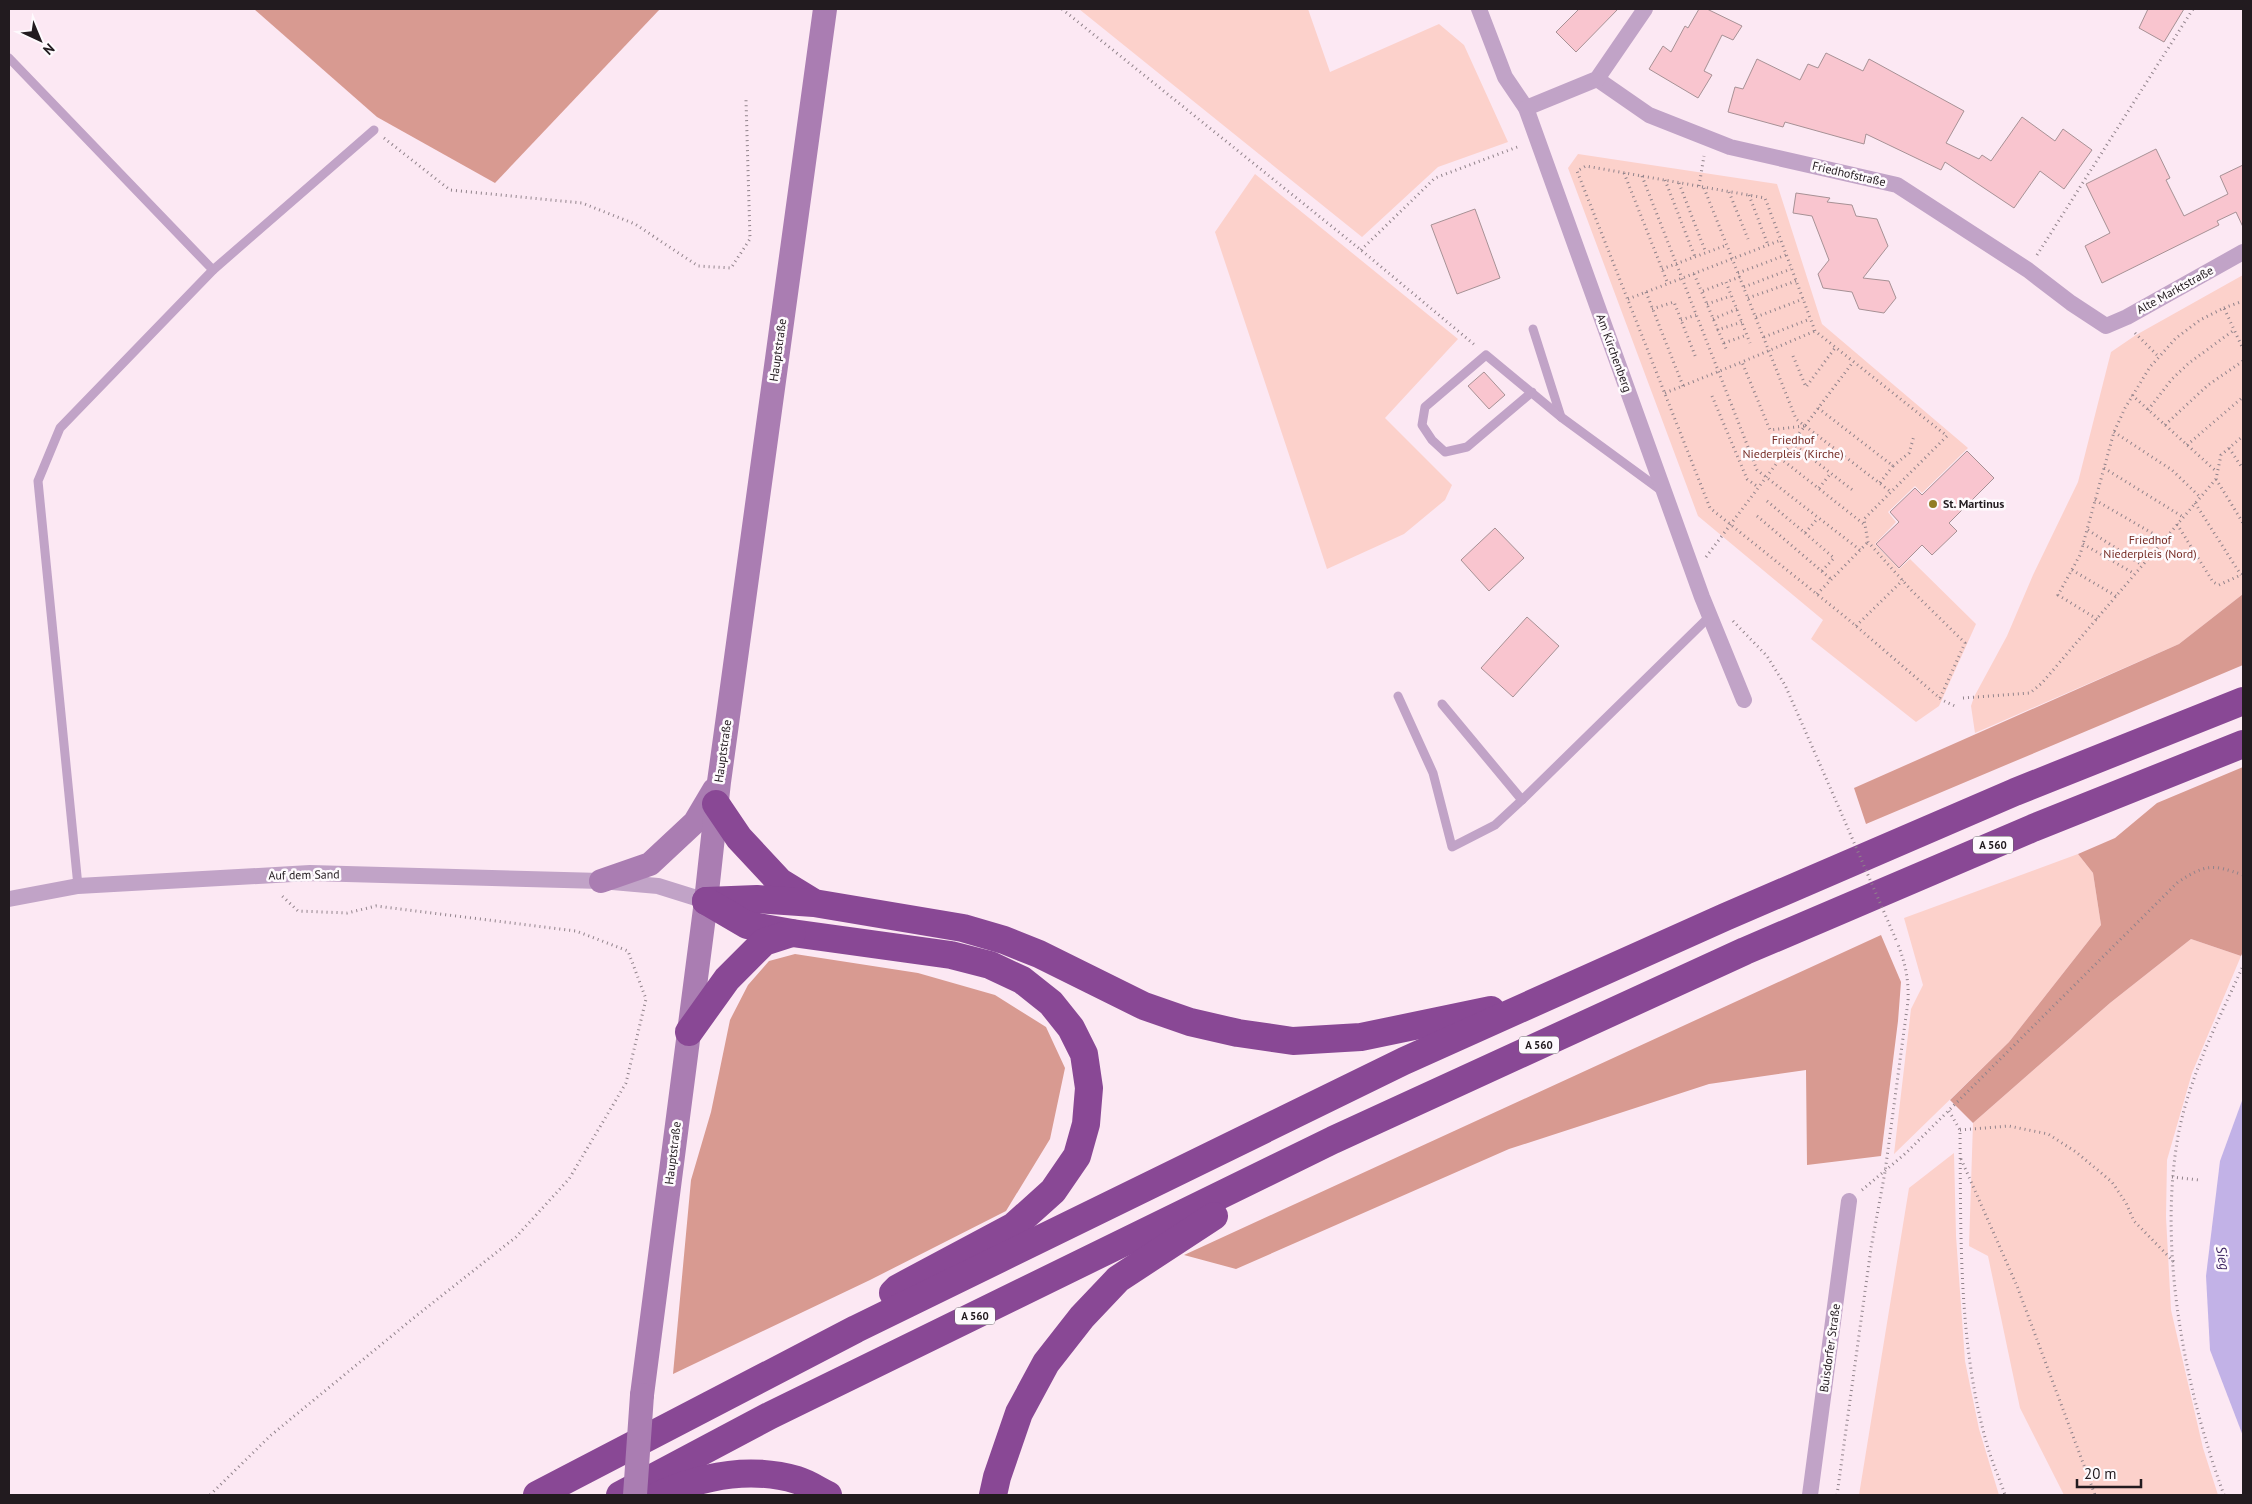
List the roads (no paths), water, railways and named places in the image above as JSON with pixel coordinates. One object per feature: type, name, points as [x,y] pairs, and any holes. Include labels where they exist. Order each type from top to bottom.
[{"type":"highway","points":[[536,1495],[856,1329],[1404,1061],[1725,917],[2006,796],[2243,701]]},
{"type":"highway","name":"A 560","points":[[620,1495],[771,1415],[1333,1140],[1745,951],[2033,828],[2243,744]]},
{"type":"highway","points":[[717,793],[739,838],[780,882],[814,903]]},
{"type":"highway","points":[[706,901],[757,899],[814,903],[963,928],[1004,940],[1039,954],[1144,1006],[1200,1024],[1238,1033],[1293,1041],[1362,1037],[1544,998]]},
{"type":"highway","points":[[706,901],[748,925],[951,955],[990,965],[1022,980],[1051,1003],[1071,1028],[1084,1054],[1089,1088],[1086,1124],[1077,1156],[1053,1191],[1014,1226],[898,1288],[856,1329]]},
{"type":"highway","points":[[688,1032],[727,979],[764,942],[792,933]]},
{"type":"highway","points":[[993,1495],[997,1477],[1019,1413],[1046,1363],[1082,1317],[1118,1279],[1203,1222],[1309,1167],[1333,1140]]},
{"type":"highway","points":[[659,1495],[680,1486],[719,1476],[758,1472],[798,1480],[828,1495]]},
{"type":"main road","name":"Hauptstraße","points":[[635,1495],[642,1395],[706,901],[717,793],[825,9]]},
{"type":"main road","points":[[601,881],[650,864],[695,822],[717,793]]},
{"type":"street","name":"Am Kirchenberg","points":[[1479,9],[1505,77],[1526,108],[1664,492],[1710,616],[1744,700]]},
{"type":"street","points":[[1526,108],[1598,79],[1645,9]]},
{"type":"street","name":"Friedhofstraße","points":[[1598,79],[1649,115],[1730,148],[1897,185],[2028,270],[2070,303],[2106,326]]},
{"type":"street","name":"Alte Marktstraße","points":[[2106,326],[2127,317],[2243,252]]},
{"type":"street","name":"Auf dem Sand","points":[[9,899],[78,886],[310,874],[601,881],[658,886],[706,901]]},
{"type":"street","name":"Buisdorfer Straße","points":[[1810,1495],[1849,1201]]},
{"type":"lane","points":[[9,58],[213,270]]},
{"type":"lane","points":[[78,886],[38,481],[60,428],[213,270],[374,130]]},
{"type":"lane","points":[[1533,329],[1561,417]]},
{"type":"lane","points":[[1532,392],[1466,447],[1445,452],[1432,440],[1422,425],[1425,407],[1486,355],[1532,392],[1561,417],[1664,492]]},
{"type":"lane","points":[[1398,696],[1433,772],[1452,847],[1495,825],[1710,616]]},
{"type":"lane","points":[[1442,704],[1522,800]]},
{"type":"water","name":"Sieg","points":[[2243,1098],[2243,1436],[2210,1350],[2206,1276],[2220,1161]]},
{"type":"place","name":"St. Martinus","points":[[1933,504]]},
{"type":"park label","name":"Friedhof Niederpleis (Kirche)","points":[[1793,447]]},
{"type":"park label","name":"Friedhof Niederpleis (Nord)","points":[[2150,547]]}]
